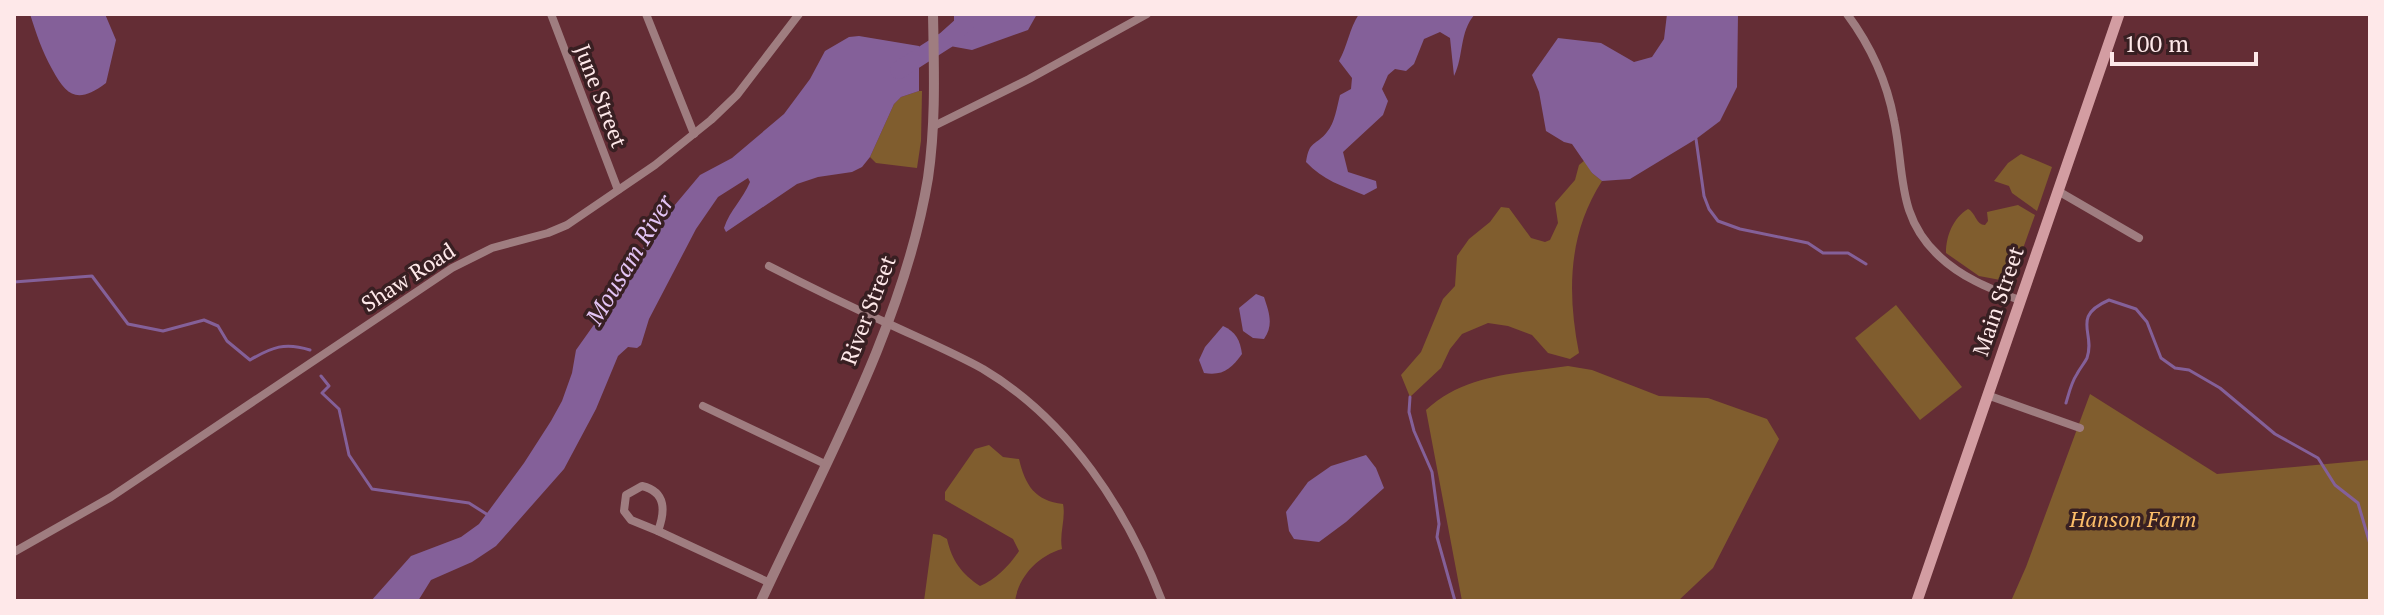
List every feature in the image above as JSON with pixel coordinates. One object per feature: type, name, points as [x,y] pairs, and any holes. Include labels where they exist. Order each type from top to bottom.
[{"type":"main road","name":"Main Street","points":[[1917,601],[2119,14]]},
{"type":"street","name":"June Street","points":[[551,14],[618,190]]},
{"type":"street","points":[[646,14],[694,134]]},
{"type":"street","name":"Shaw Road","points":[[14,552],[111,497],[452,268],[492,248],[567,225],[694,134],[737,95],[799,14]]},
{"type":"street","name":"River Street","points":[[761,601],[888,324],[921,210],[934,126],[933,14]]},
{"type":"street","points":[[934,126],[1029,79],[1147,14]]},
{"type":"street","points":[[1847,14],[1868,48],[1886,90],[1894,120],[1903,195],[1917,229],[1933,251],[1955,270],[2019,300]]},
{"type":"street","points":[[2058,191],[2139,238]]},
{"type":"street","points":[[769,266],[935,344],[985,371],[1040,412],[1099,480],[1123,514],[1162,601]]},
{"type":"street","points":[[1987,395],[2080,428]]},
{"type":"street","points":[[703,406],[825,464]]},
{"type":"street","points":[[658,531],[663,517],[660,496],[642,486],[629,492],[624,503],[626,515],[637,523],[770,583]]},
{"type":"green space","points":[[922,91],[921,141],[917,168],[876,163],[870,157],[894,104],[901,97]]},
{"type":"green space","points":[[2021,154],[2052,167],[2037,211],[2012,193],[2009,186],[1994,181],[2008,163]]},
{"type":"green space","points":[[1585,160],[1592,173],[1602,181],[1582,222],[1573,264],[1573,308],[1579,353],[1570,359],[1548,353],[1532,335],[1488,323],[1462,334],[1441,368],[1410,397],[1401,375],[1421,352],[1443,299],[1455,286],[1457,256],[1469,239],[1490,222],[1501,207],[1509,208],[1531,238],[1545,242],[1550,240],[1558,223],[1555,203],[1575,180],[1579,165]]},
{"type":"green space","points":[[2018,205],[2035,215],[2011,282],[1979,276],[1946,253],[1951,228],[1968,209],[1985,225],[1987,212]]},
{"type":"green space","points":[[1896,305],[1962,387],[1920,420],[1855,338]]},
{"type":"green space","points":[[1568,366],[1592,370],[1659,396],[1708,398],[1767,419],[1779,439],[1713,568],[1678,601],[1462,601],[1426,410],[1458,389],[1476,382]]},
{"type":"green space","name":"Hanson Farm","points":[[2090,394],[2217,474],[2370,460],[2370,601],[2011,601]]},
{"type":"green space","points":[[989,445],[1003,457],[1019,459],[1024,477],[1038,495],[1063,504],[1062,549],[1031,568],[1021,583],[1015,601],[924,601],[933,534],[947,539],[959,566],[980,586],[1002,572],[1019,551],[1013,539],[945,500],[945,492],[975,449]]},
{"type":"shaded area","points":[[30,14],[105,14],[116,40],[106,83],[88,94],[68,91],[48,62]]},
{"type":"shaded area","points":[[954,14],[1037,14],[1028,30],[972,50],[950,46],[946,29],[954,24]]},
{"type":"shaded area","points":[[1359,14],[1475,14],[1466,28],[1454,76],[1450,38],[1440,32],[1424,39],[1414,64],[1406,71],[1395,69],[1388,75],[1382,89],[1388,101],[1383,115],[1343,152],[1348,172],[1376,181],[1377,188],[1364,195],[1326,178],[1306,162],[1311,147],[1330,128],[1340,95],[1351,89],[1352,78],[1339,61]]},
{"type":"shaded area","points":[[1667,14],[1738,14],[1737,87],[1720,121],[1696,139],[1630,179],[1602,181],[1592,173],[1572,144],[1546,131],[1539,92],[1532,75],[1558,38],[1601,43],[1634,62],[1652,57],[1664,39]]},
{"type":"shaded area","points":[[849,37],[919,46],[919,91],[901,97],[894,104],[870,157],[862,167],[797,184],[726,232],[724,228],[750,182],[748,178],[718,197],[696,229],[649,319],[641,345],[628,347],[618,356],[596,409],[564,469],[496,546],[472,562],[431,580],[418,601],[371,601],[411,556],[461,537],[479,524],[551,421],[572,373],[576,350],[615,295],[653,231],[700,175],[732,158],[784,114],[810,79],[825,51]]},
{"type":"shaded area","points":[[1256,294],[1264,297],[1269,313],[1270,324],[1264,339],[1253,338],[1243,331],[1239,308]]},
{"type":"shaded area","points":[[1223,326],[1237,337],[1242,354],[1226,370],[1204,373],[1199,360],[1205,347]]},
{"type":"shaded area","points":[[1366,455],[1376,468],[1384,488],[1319,542],[1294,539],[1289,531],[1286,512],[1308,482],[1331,466]]},
{"type":"waterway","name":"Mousam River","points":[[899,70],[946,40],[975,14]]},
{"type":"waterway","points":[[1696,139],[1704,196],[1718,221],[1740,229],[1808,243],[1823,253],[1848,253],[1866,264]]},
{"type":"waterway","points":[[14,282],[92,276],[128,324],[163,331],[204,320],[218,326],[227,341],[250,360],[279,347],[310,350]]},
{"type":"waterway","points":[[2066,403],[2073,381],[2087,358],[2087,319],[2090,313],[2109,300],[2136,309],[2147,322],[2161,358],[2175,368],[2189,370],[2220,388],[2275,434],[2318,458],[2335,485],[2358,503],[2370,544]]},
{"type":"waterway","points":[[321,376],[329,386],[322,393],[339,409],[349,455],[372,489],[469,503],[488,515]]},
{"type":"waterway","points":[[1410,397],[1409,412],[1414,431],[1432,472],[1439,524],[1437,537],[1455,601]]}]
